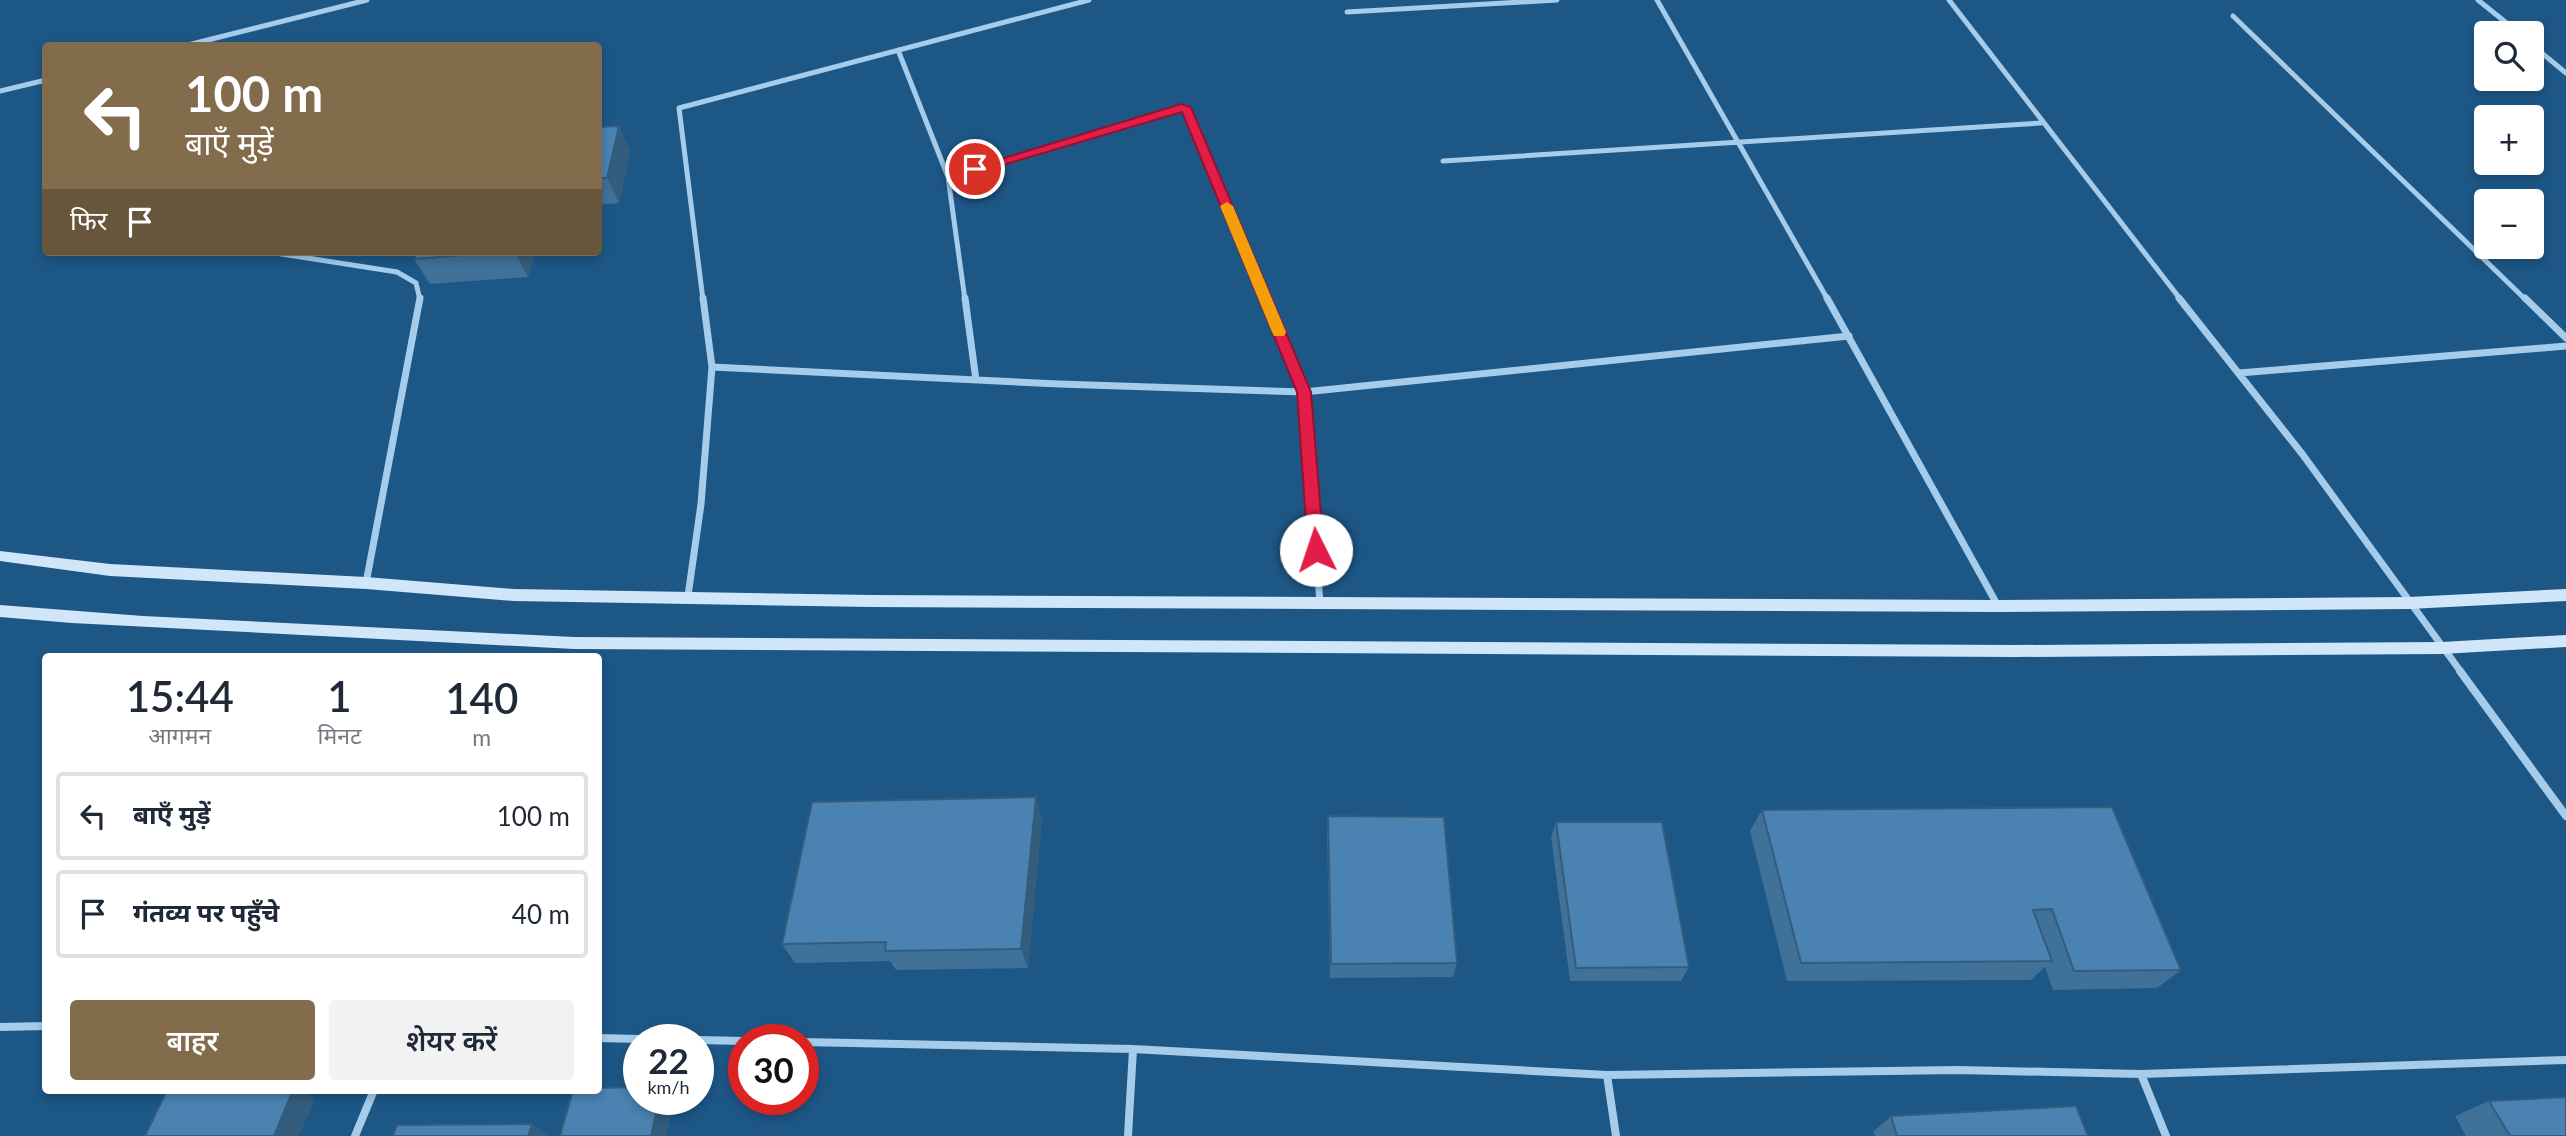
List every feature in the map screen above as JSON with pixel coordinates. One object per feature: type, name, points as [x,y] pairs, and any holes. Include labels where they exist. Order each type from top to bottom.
[{"type":"main road","points":[[0,556],[110,570],[366,583],[514,595],[872,601],[1998,606],[2409,603],[2566,595]]},
{"type":"main road","points":[[0,611],[118,623],[443,635],[574,643],[2016,651],[2442,648],[2566,641]]},
{"type":"street","points":[[200,42],[367,0]]},
{"type":"street","points":[[688,596],[701,504],[712,367],[679,108],[1089,0]]},
{"type":"street","points":[[1347,12],[1556,0]]},
{"type":"street","points":[[1657,0],[1849,336],[1998,606]]},
{"type":"street","points":[[1949,0],[2041,123],[2303,455],[2566,816]]},
{"type":"street","points":[[2478,0],[2504,21]]},
{"type":"street","points":[[2233,16],[2566,338]]},
{"type":"street","points":[[898,50],[948,177],[976,380]]},
{"type":"street","points":[[2544,55],[2566,73]]},
{"type":"street","points":[[0,91],[42,81]]},
{"type":"street","points":[[948,177],[1185,107],[1304,392],[1320,603]]},
{"type":"street","points":[[1443,162],[2041,123]]},
{"type":"street","points":[[295,256],[397,272],[416,283],[421,302],[366,583]]},
{"type":"street","points":[[712,367],[1304,392],[1849,336]]},
{"type":"street","points":[[2239,373],[2566,346]]},
{"type":"street","points":[[0,1027],[42,1026]]},
{"type":"street","points":[[602,1038],[623,1039]]},
{"type":"street","points":[[819,1042],[1133,1049],[1606,1075],[1959,1070],[2141,1074],[2566,1060]]},
{"type":"street","points":[[1128,1136],[1133,1049]]},
{"type":"street","points":[[2141,1074],[2166,1136]]},
{"type":"street","points":[[1606,1075],[1616,1136]]},
{"type":"street","points":[[355,1136],[372,1094]]},
{"type":"building","points":[[619,126],[607,178],[602,178],[602,127]]},
{"type":"building","points":[[415,256],[451,256],[414,259]]},
{"type":"building","points":[[1036,797],[1021,949],[885,951],[886,942],[782,944],[812,802]]},
{"type":"building","points":[[2112,807],[2181,970],[2074,971],[2052,909],[2033,910],[2052,961],[1801,963],[1762,810]]},
{"type":"building","points":[[1328,816],[1444,817],[1457,963],[1331,964]]},
{"type":"building","points":[[1556,822],[1662,822],[1689,967],[1576,968]]},
{"type":"building","points":[[623,1087],[623,1115],[656,1115],[651,1136],[560,1136],[572,1094],[602,1094],[602,1088]]},
{"type":"building","points":[[165,1094],[291,1094],[274,1136],[145,1136]]},
{"type":"building","points":[[2566,1097],[2566,1136],[2510,1136],[2489,1101]]},
{"type":"building","points":[[2076,1106],[2088,1136],[1897,1136],[1891,1116]]},
{"type":"building","points":[[532,1124],[528,1136],[393,1136],[397,1125]]},
{"type":"slow traffic","points":[[1227,206],[1279,332]]},
{"type":"route","points":[[975,169],[1185,107],[1304,392],[1316,550]]}]
